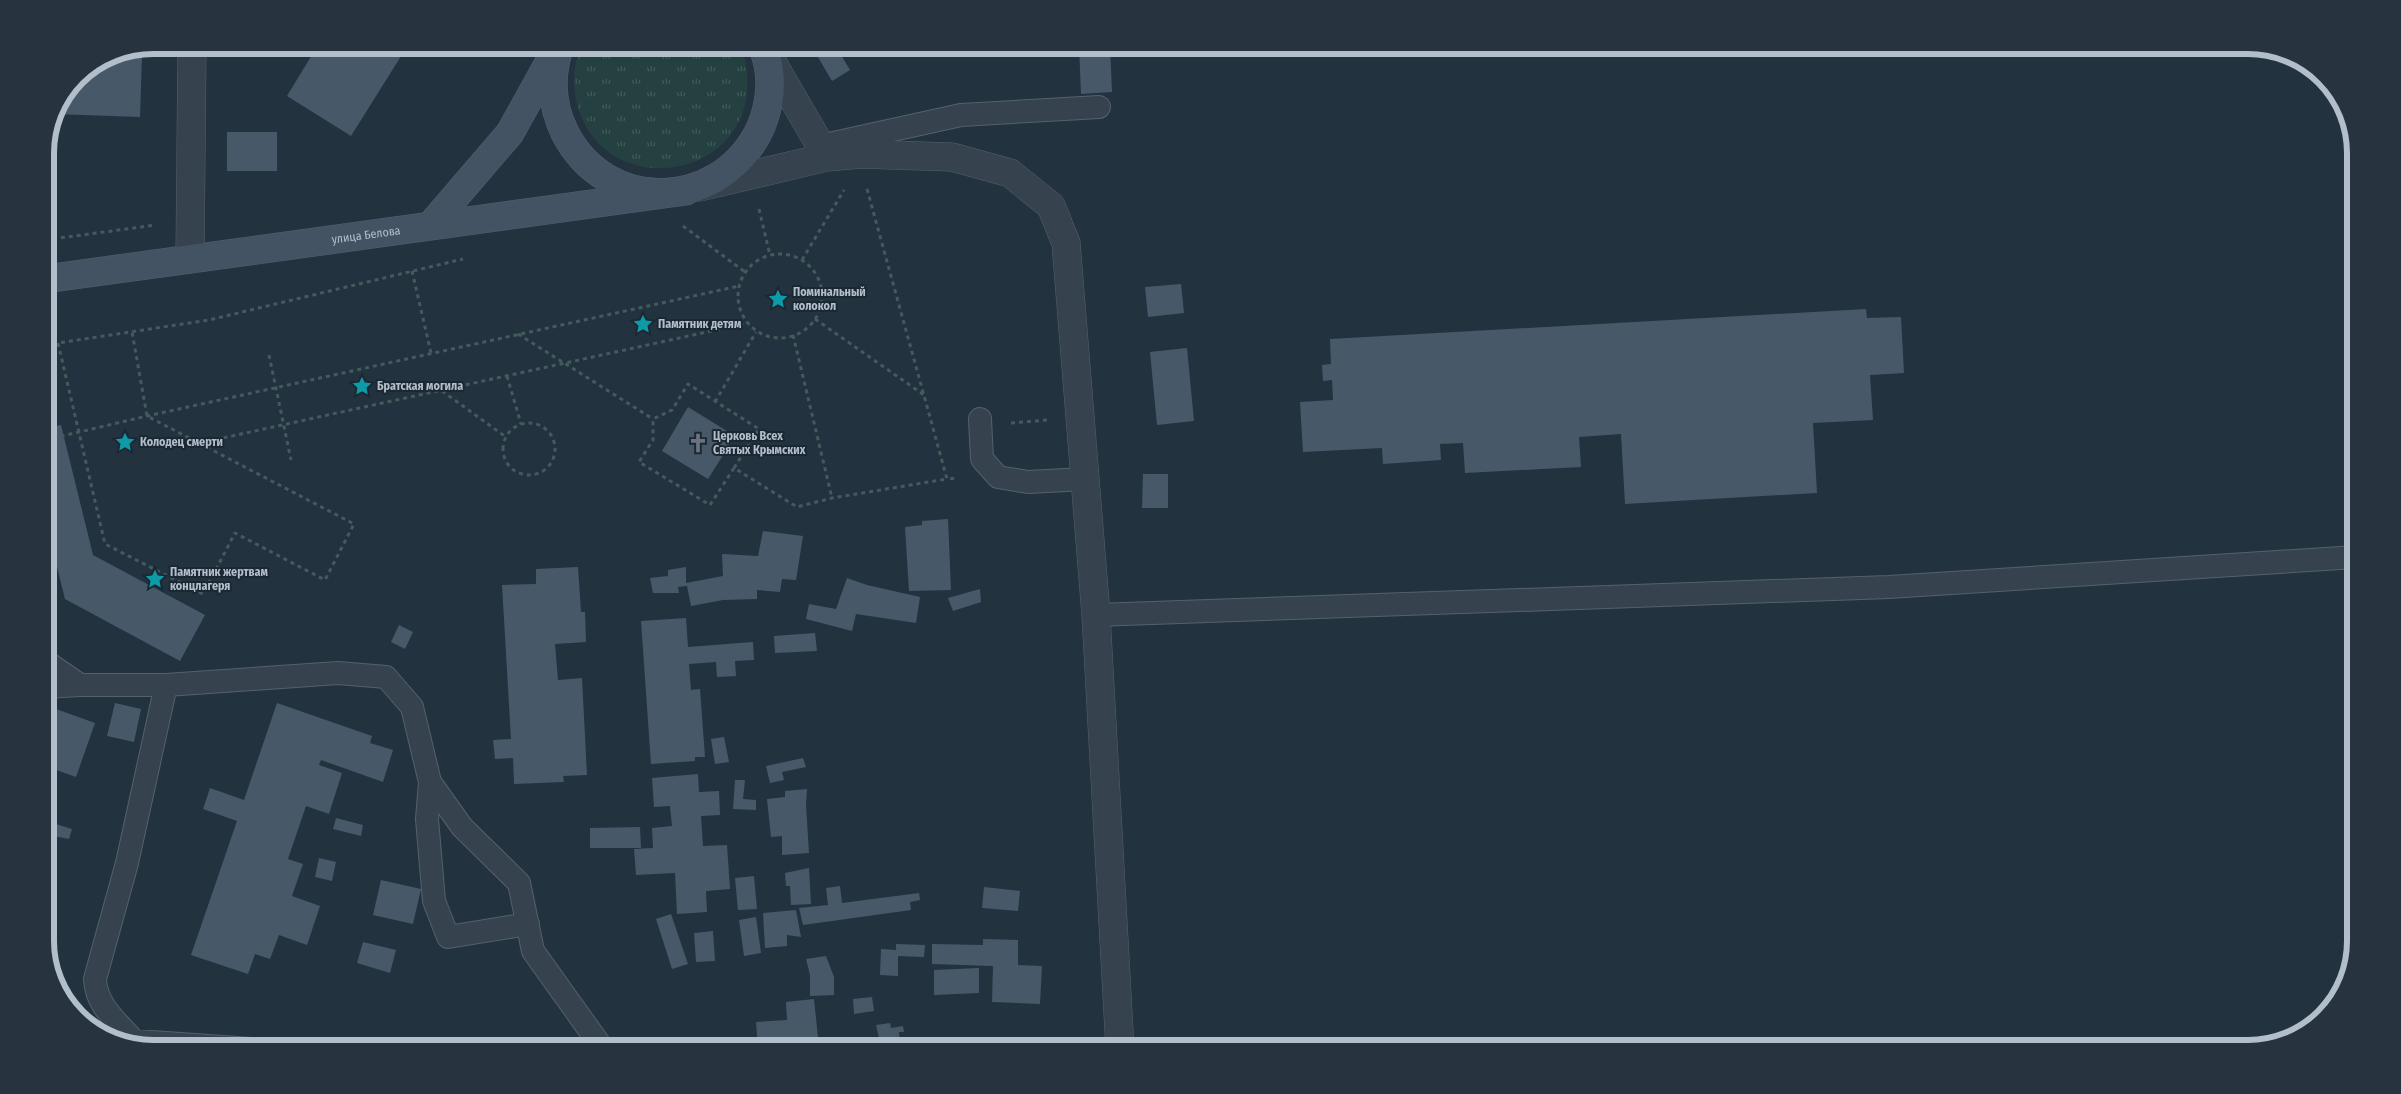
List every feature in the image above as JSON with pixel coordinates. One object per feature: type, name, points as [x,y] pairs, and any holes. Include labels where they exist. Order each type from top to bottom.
[{"type":"main road","points":[[431,225],[510,133],[555,54]]},
{"type":"main road","points":[[558,54],[553,71],[553,97],[559,123],[571,145],[588,166],[610,180],[634,190],[660,194],[686,191],[711,182],[733,167],[750,147],[763,124],[769,98],[769,71],[764,54]]},
{"type":"main road","name":"улица Белова","points":[[54,279],[686,191]]},
{"type":"street","points":[[190,259],[192,54]]},
{"type":"street","points":[[767,54],[823,151]]},
{"type":"street","points":[[686,191],[823,151],[952,157],[1010,173],[1051,206],[1066,243],[1096,615],[1120,1040]]},
{"type":"lane","points":[[823,151],[961,115],[1099,107]]},
{"type":"lane","points":[[980,423],[982,459],[998,477],[1028,482],[1085,480]]},
{"type":"lane","points":[[1096,615],[1889,587],[2347,558]]},
{"type":"lane","points":[[54,667],[80,685]]},
{"type":"lane","points":[[54,686],[166,685],[338,673],[386,677],[412,707],[430,782],[427,819],[434,901],[448,938],[528,924]]},
{"type":"lane","points":[[129,1037],[103,1008],[95,990],[95,979],[127,863],[166,685]]},
{"type":"lane","points":[[430,782],[462,828],[519,883],[533,951],[597,1040]]},
{"type":"path","points":[[865,183],[947,479]]},
{"type":"path","points":[[802,260],[848,184]]},
{"type":"path","points":[[758,205],[770,255]]},
{"type":"path","points":[[675,220],[745,272]]},
{"type":"path","points":[[54,239],[190,221]]},
{"type":"path","points":[[786,254],[802,260],[811,267],[818,279],[822,293],[821,306],[815,319],[803,331],[788,338],[772,338],[756,332],[744,320],[738,305],[739,286],[745,272],[759,258],[770,255],[786,254]]},
{"type":"path","points":[[54,343],[209,320],[469,258]]},
{"type":"path","points":[[412,271],[431,353]]},
{"type":"path","points":[[54,438],[739,286]]},
{"type":"path","points":[[815,319],[925,395]]},
{"type":"path","points":[[200,443],[748,323]]},
{"type":"path","points":[[132,332],[147,416]]},
{"type":"path","points":[[715,402],[756,332]]},
{"type":"path","points":[[518,334],[653,419]]},
{"type":"path","points":[[793,335],[832,498]]},
{"type":"path","points":[[58,343],[105,544],[203,594],[235,533],[325,580],[354,524],[147,416]]},
{"type":"path","points":[[269,355],[291,460]]},
{"type":"path","points":[[507,376],[521,424]]},
{"type":"path","points":[[688,384],[759,429],[710,505],[639,462],[653,440],[653,419],[672,410],[688,384]]},
{"type":"path","points":[[442,390],[506,437]]},
{"type":"path","points":[[980,423],[1053,419]]},
{"type":"path","points":[[521,424],[537,424],[548,431],[554,441],[555,453],[550,465],[543,472],[525,476],[516,472],[506,463],[502,451],[506,437],[512,428],[521,424]]},
{"type":"path","points":[[734,468],[796,507],[832,498],[947,479],[998,477]]},
{"type":"green space","points":[[579,54],[742,54],[747,90],[737,126],[715,151],[685,165],[652,168],[620,159],[594,138],[577,104],[574,74]]},
{"type":"building","points":[[313,54],[402,54],[351,136],[287,96]]},
{"type":"building","points":[[816,54],[840,54],[850,70],[832,81]]},
{"type":"building","points":[[1079,54],[1110,54],[1112,92],[1081,94]]},
{"type":"building","points":[[142,55],[140,117],[61,114],[74,92],[92,74],[115,61]]},
{"type":"building","points":[[227,132],[277,132],[277,171],[227,171]]},
{"type":"building","points":[[1181,284],[1184,313],[1148,317],[1145,287]]},
{"type":"building","points":[[1866,309],[1867,318],[1901,317],[1904,373],[1870,375],[1873,420],[1813,423],[1817,493],[1625,504],[1621,434],[1579,437],[1581,467],[1465,473],[1463,443],[1440,444],[1441,460],[1383,464],[1382,448],[1303,452],[1300,402],[1333,400],[1332,380],[1323,381],[1322,365],[1331,364],[1330,339]]},
{"type":"building","points":[[1187,348],[1194,421],[1157,425],[1150,352]]},
{"type":"building","name":"Церковь Всех Святых Крымских","points":[[688,407],[735,436],[708,479],[662,451]]},
{"type":"building","points":[[61,425],[93,555],[205,615],[180,661],[65,599],[54,555],[54,426]]},
{"type":"building","points":[[1143,474],[1168,474],[1168,508],[1142,508]]},
{"type":"building","points":[[948,519],[951,590],[909,591],[905,527],[922,525],[922,521]]},
{"type":"building","points":[[763,531],[803,536],[796,580],[782,579],[780,592],[757,590],[757,599],[723,600],[691,606],[687,586],[678,587],[679,593],[653,593],[650,578],[668,576],[668,570],[686,567],[686,583],[723,576],[722,554],[758,556]]},
{"type":"building","points":[[578,567],[581,612],[585,612],[586,642],[555,644],[558,680],[582,678],[587,775],[563,776],[564,782],[514,784],[513,758],[495,759],[493,740],[511,739],[502,585],[536,584],[536,569]]},
{"type":"building","points":[[847,578],[867,585],[920,597],[916,623],[856,614],[852,631],[806,619],[809,604],[836,609]]},
{"type":"building","points":[[980,589],[981,602],[953,611],[948,598]]},
{"type":"building","points":[[686,618],[688,647],[753,642],[754,660],[735,661],[736,676],[717,677],[716,662],[689,664],[691,690],[700,689],[705,757],[695,757],[695,761],[651,764],[641,621]]},
{"type":"building","points":[[399,625],[413,632],[405,649],[391,642]]},
{"type":"building","points":[[815,633],[817,651],[775,653],[774,636]]},
{"type":"building","points":[[115,703],[141,709],[134,742],[107,736]]},
{"type":"building","points":[[277,703],[372,736],[370,743],[393,750],[383,782],[321,760],[319,765],[342,773],[329,814],[306,806],[288,859],[303,864],[292,896],[320,906],[307,945],[279,935],[270,959],[255,954],[248,974],[191,955],[237,821],[203,809],[210,788],[244,800]]},
{"type":"building","points":[[54,708],[95,723],[76,777],[54,769]]},
{"type":"building","points":[[724,737],[729,762],[715,764],[711,739]]},
{"type":"building","points":[[803,758],[806,767],[782,772],[784,780],[770,783],[766,766]]},
{"type":"building","points":[[698,774],[699,792],[719,791],[720,815],[701,816],[703,846],[727,845],[730,889],[706,891],[707,912],[677,914],[675,873],[636,875],[634,849],[653,848],[652,828],[672,826],[670,806],[654,807],[652,778]]},
{"type":"building","points":[[735,780],[745,780],[743,799],[756,800],[756,810],[733,809]]},
{"type":"building","points":[[807,789],[809,853],[782,855],[782,836],[771,837],[767,799],[785,797],[785,791]]},
{"type":"building","points":[[336,818],[363,825],[361,836],[333,829]]},
{"type":"building","points":[[56,824],[72,829],[69,839],[54,836]]},
{"type":"building","points":[[640,827],[641,848],[590,848],[590,828]]},
{"type":"building","points":[[319,858],[336,862],[332,881],[315,877]]},
{"type":"building","points":[[809,868],[811,904],[791,905],[790,886],[786,886],[785,873]]},
{"type":"building","points":[[754,876],[757,909],[738,910],[735,878]]},
{"type":"building","points":[[381,880],[421,889],[413,924],[373,915]]},
{"type":"building","points":[[840,886],[842,903],[919,893],[920,900],[910,902],[911,910],[803,925],[799,908],[828,905],[826,888]]},
{"type":"building","points":[[984,887],[1020,891],[1018,911],[982,908]]},
{"type":"building","points":[[796,910],[801,937],[787,935],[787,946],[765,948],[763,913]]},
{"type":"building","points":[[671,914],[688,964],[672,969],[656,919]]},
{"type":"building","points":[[756,917],[761,953],[744,956],[739,920]]},
{"type":"building","points":[[713,931],[715,961],[696,962],[694,933]]},
{"type":"building","points":[[983,939],[1018,940],[1018,965],[1042,966],[1040,1004],[992,1002],[993,966],[932,964],[932,944],[983,945]]},
{"type":"building","points":[[363,942],[396,950],[390,973],[357,963]]},
{"type":"building","points":[[896,944],[925,945],[924,957],[898,956],[898,976],[880,975],[881,949],[896,950]]},
{"type":"building","points":[[826,956],[834,977],[834,995],[810,996],[810,975],[806,959]]},
{"type":"building","points":[[979,968],[979,993],[934,995],[934,970]]},
{"type":"building","points":[[872,997],[874,1011],[854,1014],[853,999]]},
{"type":"building","points":[[814,999],[818,1040],[757,1040],[756,1022],[787,1020],[786,1002]]},
{"type":"building","points":[[890,1023],[891,1028],[903,1026],[904,1032],[899,1032],[900,1040],[866,1040],[879,1038],[876,1025]]},
{"type":"place","name":"Поминальный колокол","points":[[778,299]]},
{"type":"place","name":"Памятник детям","points":[[643,324]]},
{"type":"place","name":"Братская могила","points":[[362,386]]},
{"type":"place","name":"Колодец смерти","points":[[125,442]]},
{"type":"place","name":"Церковь Всех Святых Крымских","points":[[698,443]]},
{"type":"place","name":"Памятник жертвам концлагеря","points":[[155,579]]}]
